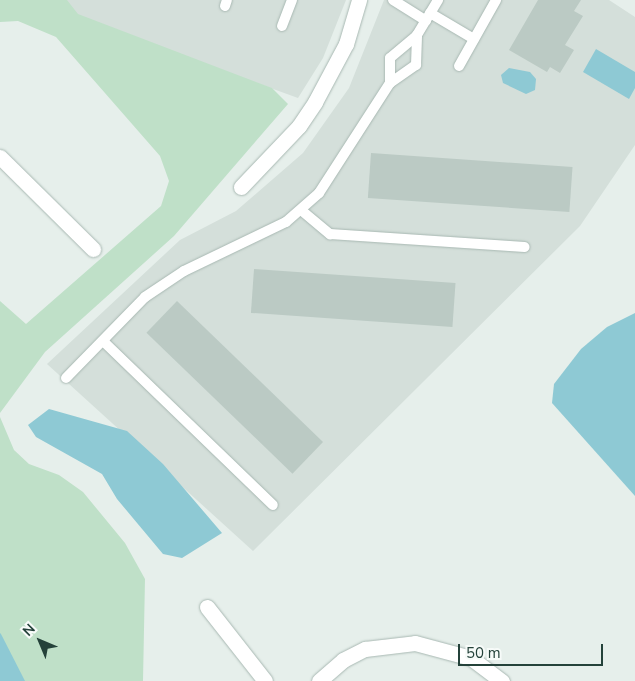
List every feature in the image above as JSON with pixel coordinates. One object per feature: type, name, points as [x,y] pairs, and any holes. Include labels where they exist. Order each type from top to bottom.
[{"type":"street","points":[[241,187],[299,126],[315,102],[346,44],[359,0]]},
{"type":"street","points":[[0,157],[93,249]]},
{"type":"street","points":[[207,607],[265,681]]},
{"type":"street","points":[[319,681],[343,660],[366,649],[414,643],[471,658],[502,681]]},
{"type":"lane","points":[[282,26],[292,0]]},
{"type":"lane","points":[[393,0],[474,39]]},
{"type":"lane","points":[[390,83],[390,58],[418,35],[438,0]]},
{"type":"lane","points":[[459,66],[496,0]]},
{"type":"lane","points":[[66,378],[145,297],[184,272],[248,244],[301,210],[341,165],[390,83],[416,65],[418,35]]},
{"type":"lane","points":[[301,210],[330,234],[525,247]]},
{"type":"lane","points":[[103,341],[273,505]]},
{"type":"shaded area","points":[[41,0],[346,0],[323,58],[298,98],[39,4]]},
{"type":"shaded area","points":[[384,0],[609,0],[635,17],[635,145],[580,226],[253,551],[47,364],[180,240],[236,211],[303,153],[349,88]]},
{"type":"green space","points":[[0,0],[67,0],[78,14],[272,88],[288,104],[174,236],[45,352],[0,413],[0,301],[26,324],[161,206],[169,181],[160,156],[56,37],[18,21],[0,22]]},
{"type":"green space","points":[[0,417],[14,450],[29,464],[59,475],[83,492],[125,543],[145,579],[143,681],[0,681]]},
{"type":"water","points":[[596,49],[635,72],[635,88],[629,99],[583,72]]},
{"type":"water","points":[[509,68],[530,72],[536,79],[535,90],[526,94],[503,83],[501,75]]},
{"type":"water","points":[[635,313],[635,496],[552,403],[554,384],[581,349],[607,327]]},
{"type":"water","points":[[49,409],[127,431],[163,464],[222,533],[182,558],[163,554],[117,499],[102,474],[36,437],[28,425]]},
{"type":"water","points":[[1,634],[25,681],[0,681]]},
{"type":"building","points":[[538,0],[581,0],[574,11],[583,16],[565,45],[574,50],[560,73],[550,67],[547,72],[509,50]]},
{"type":"building","points":[[371,153],[573,167],[569,212],[368,198]]},
{"type":"building","points":[[254,269],[456,283],[452,327],[251,313]]},
{"type":"building","points":[[177,301],[323,442],[292,474],[146,333]]}]
